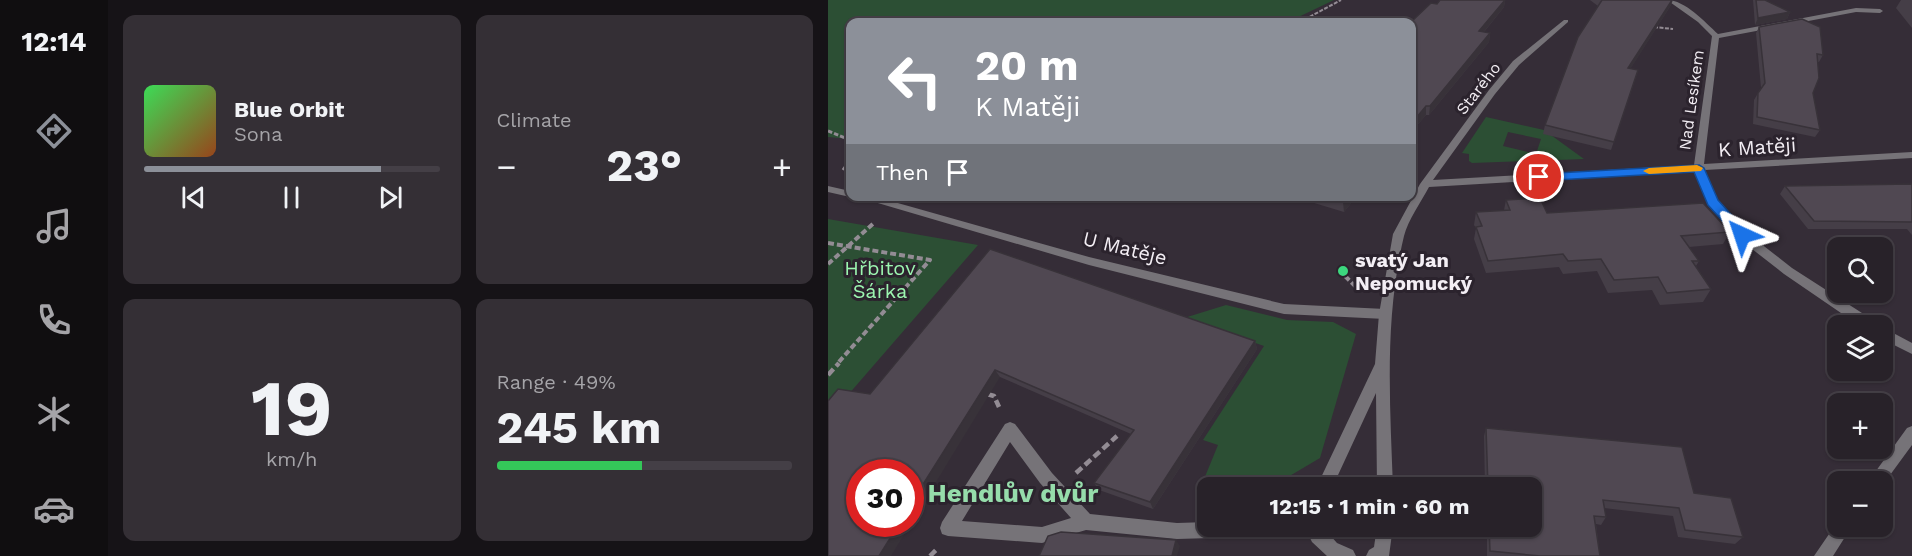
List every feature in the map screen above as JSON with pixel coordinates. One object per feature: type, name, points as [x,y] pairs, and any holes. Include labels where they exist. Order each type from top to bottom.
[{"type":"street","points":[[1670,0],[1700,21],[1716,36]]},
{"type":"street","name":"Nad Lesíkem","points":[[1854,315],[1788,271],[1742,235],[1713,202],[1699,168],[1716,36],[1856,10],[1880,11]]},
{"type":"street","name":"Starého","points":[[1425,184],[1516,63],[1566,21]]},
{"type":"street","name":"K Matěji","points":[[1425,184],[1912,155]]},
{"type":"street","points":[[1384,477],[1382,364],[1384,314],[1399,234],[1425,184]]},
{"type":"street","points":[[828,189],[846,193]]},
{"type":"street","name":"U Matěje","points":[[880,201],[1089,261],[1284,309],[1384,314]]},
{"type":"street","points":[[1893,338],[1912,349]]},
{"type":"street","points":[[1329,477],[1382,364]]},
{"type":"street","points":[[1086,522],[1010,429],[948,528],[1042,535],[1086,522],[1178,531],[1197,530]]},
{"type":"street","points":[[1884,471],[1912,433]]},
{"type":"street","points":[[1318,537],[1339,554],[1347,556]]},
{"type":"street","points":[[1380,555],[1383,537]]},
{"type":"street","points":[[1824,556],[1837,537]]},
{"type":"path","points":[[1307,18],[1341,0]]},
{"type":"path","points":[[1644,26],[1678,30]]},
{"type":"path","points":[[828,131],[846,138]]},
{"type":"path","points":[[828,264],[896,205]]},
{"type":"path","points":[[828,243],[930,260],[828,375]]},
{"type":"path","points":[[984,393],[994,396],[1010,429]]},
{"type":"path","points":[[1058,489],[1118,436]]},
{"type":"green space","points":[[828,0],[1334,0],[1296,18],[846,18],[846,139],[828,137]]},
{"type":"green space","points":[[1486,117],[1544,130],[1584,159],[1472,163],[1469,161],[1469,154],[1462,153]],"holes":[[[1508,132],[1541,139],[1536,154],[1503,146]]]},
{"type":"green space","name":"Hřbitov Šárka","points":[[828,219],[978,245],[828,418]]},
{"type":"green space","points":[[1226,305],[1287,320],[1333,322],[1356,334],[1320,458],[1288,477],[1205,477],[1218,445],[1203,440],[1264,346],[1184,318]]},
{"type":"building","points":[[1440,0],[1505,0],[1479,31],[1490,33],[1430,106],[1426,106],[1416,118],[1415,18],[1431,3],[1437,4]]},
{"type":"building","points":[[1602,0],[1672,0],[1628,68],[1638,70],[1614,142],[1545,125],[1578,37]]},
{"type":"building","points":[[1756,0],[1765,0],[1790,12],[1758,18]]},
{"type":"building","points":[[1802,19],[1820,27],[1823,55],[1817,54],[1819,78],[1813,93],[1820,130],[1757,117],[1758,93],[1765,83],[1759,27]]},
{"type":"building","points":[[1912,184],[1912,222],[1814,221],[1785,186]]},
{"type":"building","points":[[1540,198],[1547,213],[1703,203],[1730,232],[1681,236],[1699,261],[1692,261],[1711,289],[1667,293],[1658,277],[1614,280],[1601,259],[1568,261],[1563,254],[1488,261],[1476,227],[1482,226],[1476,212],[1510,210],[1506,200]]},
{"type":"building","points":[[990,249],[1255,341],[1150,502],[1094,483],[1134,430],[995,370],[924,483],[924,459],[846,459],[846,537],[891,537],[879,556],[828,556],[828,401],[838,389],[870,394]]},
{"type":"building","points":[[1486,428],[1682,447],[1694,493],[1731,498],[1743,537],[1685,530],[1679,508],[1603,500],[1606,517],[1594,516],[1600,556],[1540,556],[1490,551],[1489,537],[1542,537],[1542,477],[1488,477]]},
{"type":"building","points":[[1061,532],[1176,540],[1172,556],[1039,556],[1048,536]]},
{"type":"slow traffic","points":[[1649,171],[1697,168]]},
{"type":"place","name":"svatý Jan Nepomucký","points":[[1343,271]]},
{"type":"district","name":"Hendlův dvůr","points":[[1013,493]]},
{"type":"route","points":[[1539,177],[1699,168],[1713,202],[1742,235]]}]
